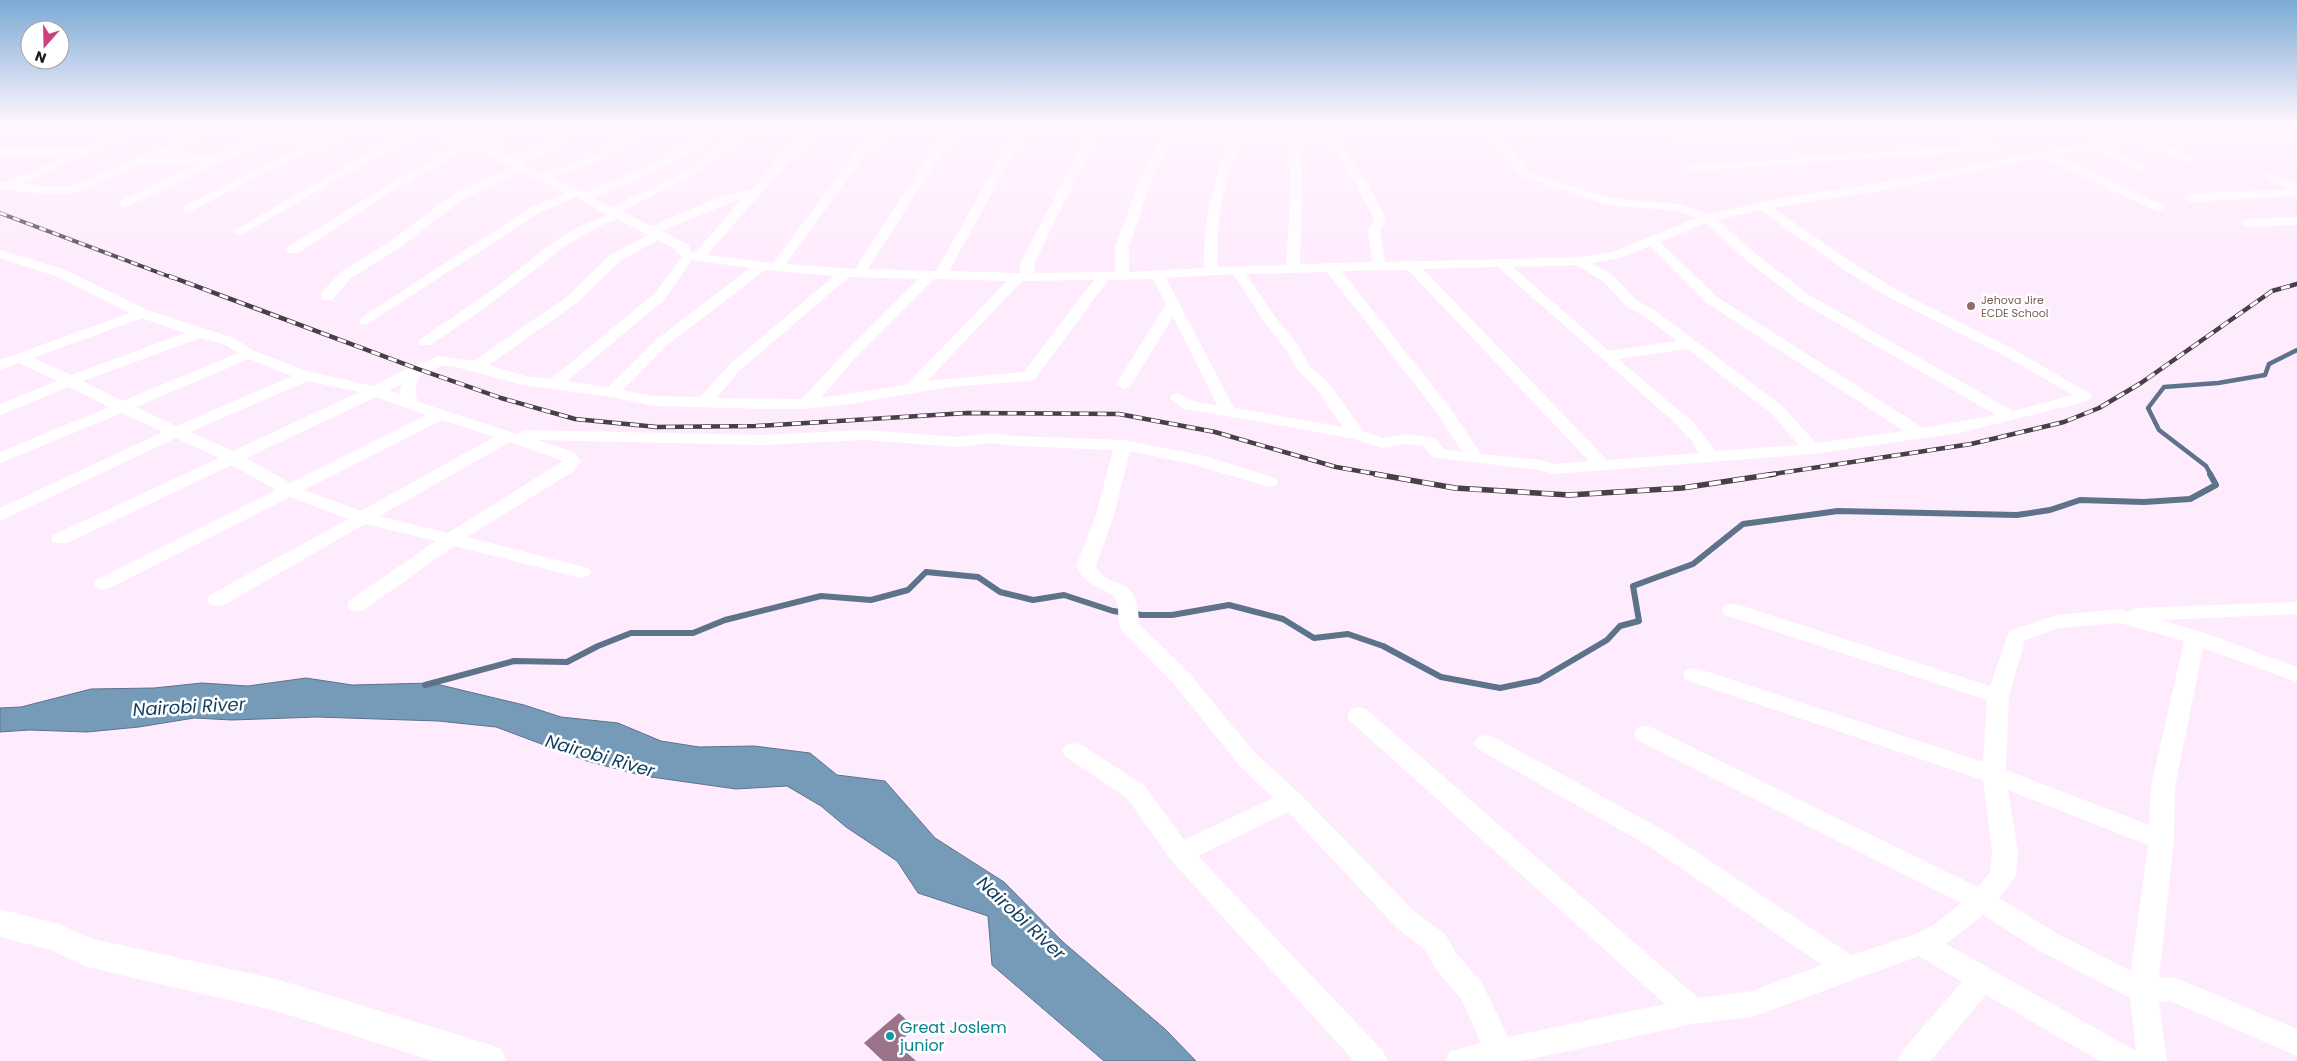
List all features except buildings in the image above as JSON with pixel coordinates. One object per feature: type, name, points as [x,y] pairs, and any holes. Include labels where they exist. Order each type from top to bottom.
[{"type":"street","points":[[5,186],[34,174]]},
{"type":"street","points":[[5,186],[55,191],[72,190],[113,174]]},
{"type":"street","points":[[124,204],[188,174]]},
{"type":"street","points":[[189,209],[255,174]]},
{"type":"street","points":[[239,231],[344,174]]},
{"type":"street","points":[[293,250],[395,185],[418,174]]},
{"type":"street","points":[[327,297],[328,292],[346,275],[393,246],[459,196],[500,174]]},
{"type":"street","points":[[532,174],[581,195],[655,232],[684,248],[683,252],[694,257],[769,267],[853,273],[1024,276],[1122,276],[1293,268],[1580,261],[1615,254],[1708,218],[1762,206],[1878,188],[1948,174]]},
{"type":"street","points":[[541,178],[554,174]]},
{"type":"street","points":[[366,321],[528,214],[643,174]]},
{"type":"street","points":[[425,342],[499,290],[573,234],[689,174]]},
{"type":"street","points":[[553,385],[659,297],[773,174]]},
{"type":"street","points":[[612,392],[653,350],[769,267],[845,174]]},
{"type":"street","points":[[704,403],[734,368],[853,273],[886,230],[923,174]]},
{"type":"street","points":[[806,404],[849,356],[935,275],[946,262],[996,174]]},
{"type":"street","points":[[911,390],[1024,276],[1029,260],[1073,174]]},
{"type":"street","points":[[1122,276],[1122,247],[1148,174]]},
{"type":"street","points":[[1210,271],[1210,248],[1223,174]]},
{"type":"street","points":[[1293,268],[1295,174]]},
{"type":"street","points":[[1355,174],[1380,219],[1374,231],[1379,266]]},
{"type":"street","points":[[1527,174],[1608,201],[1680,208],[1708,218],[1752,258],[1804,298],[2011,417]]},
{"type":"street","points":[[2084,174],[2158,208]]},
{"type":"street","points":[[2270,176],[2297,191]]},
{"type":"street","points":[[477,366],[573,299],[615,258],[655,232],[717,202],[759,189]]},
{"type":"street","points":[[2191,198],[2297,191]]},
{"type":"street","points":[[1178,398],[1190,406],[1357,435],[1382,443],[1406,439],[1428,442],[1439,453],[1475,459],[1540,465],[1554,469],[1812,449],[2011,417],[2082,398],[2084,395],[2008,352],[1897,296],[1851,268],[1762,206]]},
{"type":"street","points":[[2247,223],[2297,221]]},
{"type":"street","points":[[1652,241],[1712,300],[1919,433]]},
{"type":"street","points":[[0,254],[61,273],[142,313],[199,333],[229,341],[249,354],[306,376],[376,391],[439,415],[571,458],[571,464],[451,539],[357,605]]},
{"type":"street","points":[[1580,261],[1610,280],[1631,302],[1776,409],[1812,449]]},
{"type":"street","points":[[1502,264],[1676,415],[1705,445],[1710,457]]},
{"type":"street","points":[[1412,266],[1602,465]]},
{"type":"street","points":[[1330,267],[1442,408],[1475,459]]},
{"type":"street","points":[[1237,270],[1268,317],[1294,350],[1304,369],[1321,384],[1357,435]]},
{"type":"street","points":[[1157,274],[1172,306],[1217,387],[1228,412]]},
{"type":"street","points":[[60,539],[376,391],[418,369],[439,362],[477,366],[508,377],[612,392],[654,402],[806,404],[872,397],[949,382],[1029,376],[1104,276]]},
{"type":"street","points":[[1124,384],[1140,362],[1159,324],[1165,320],[1166,313],[1172,306]]},
{"type":"street","points":[[0,365],[142,313]]},
{"type":"street","points":[[0,410],[70,381],[199,333]]},
{"type":"street","points":[[1606,356],[1687,344]]},
{"type":"street","points":[[0,458],[249,354]]},
{"type":"street","points":[[20,358],[122,407],[178,431],[233,458],[291,491],[362,518],[581,572]]},
{"type":"street","points":[[410,374],[412,379],[406,397],[412,405]]},
{"type":"street","points":[[0,515],[178,431],[306,376]]},
{"type":"street","points":[[103,584],[439,415]]},
{"type":"street","points":[[217,600],[362,518],[502,435],[761,440],[865,435],[958,442],[992,438],[1014,441],[1123,445],[1195,459],[1269,482]]},
{"type":"street","points":[[1123,445],[1105,515],[1086,566],[1092,577],[1124,593],[1130,617],[1246,758],[1291,800],[1405,919],[1435,942],[1446,961],[1472,992],[1501,1054]]},
{"type":"street","points":[[1460,1061],[1501,1054],[1694,1011],[1752,1004],[1848,968],[1921,944],[1943,933],[1982,901],[2003,875],[2005,851],[1994,775],[1998,696],[2016,636],[2057,622],[2120,616],[2297,608]]},
{"type":"street","points":[[1732,610],[1998,696]]},
{"type":"street","points":[[2120,616],[2195,637],[2297,675]]},
{"type":"street","points":[[2152,1061],[2143,991],[2160,840],[2163,787],[2195,637]]},
{"type":"street","points":[[1694,676],[1994,775],[2160,840]]},
{"type":"street","points":[[1358,715],[1694,1011]]},
{"type":"street","points":[[1645,734],[1982,901],[2048,942],[2143,991],[2171,989],[2297,1043]]},
{"type":"street","points":[[1486,743],[1656,838],[1848,968]]},
{"type":"street","points":[[1074,752],[1136,792],[1180,853],[1373,1061]]},
{"type":"street","points":[[1180,853],[1291,800]]},
{"type":"street","points":[[0,923],[59,938],[86,952],[276,995],[488,1061]]},
{"type":"street","points":[[1921,944],[2127,1061]]},
{"type":"street","points":[[1912,1061],[1983,978]]},
{"type":"water","name":"Nairobi River","points":[[306,678],[352,685],[432,683],[524,705],[561,717],[618,723],[661,741],[699,747],[754,746],[810,753],[837,775],[885,781],[935,838],[1004,882],[1063,942],[1165,1029],[1196,1061],[1104,1061],[992,965],[988,916],[918,893],[897,861],[846,827],[821,806],[787,786],[736,789],[644,776],[587,761],[496,727],[438,721],[317,717],[232,720],[194,718],[139,727],[87,732],[29,730],[0,732],[0,708],[21,707],[91,689],[154,688],[202,683],[248,686]]},
{"type":"waterway","points":[[2211,475],[2206,466],[2159,430],[2148,408],[2164,387],[2218,383],[2265,375],[2269,364],[2297,350]]},
{"type":"waterway","points":[[425,685],[514,661],[567,662],[598,646],[631,633],[693,633],[725,620],[821,596],[871,600],[908,590],[926,572],[978,577],[1000,592],[1033,600],[1064,595],[1113,611],[1142,615],[1172,615],[1229,605],[1283,619],[1314,638],[1348,634],[1383,646],[1441,677],[1500,688],[1539,680],[1607,640],[1620,626],[1639,621],[1633,586],[1693,564],[1743,524],[1838,511],[2017,515],[2050,510],[2080,500],[2144,502],[2190,499],[2216,485],[2210,474]]},
{"type":"railway","points":[[0,213],[173,278]]},
{"type":"railway","points":[[169,276],[418,369],[501,398],[575,419],[657,427],[756,426],[967,413],[1119,414],[1215,432],[1336,467],[1382,475]]},
{"type":"railway","points":[[1767,475],[1971,444],[2064,422],[2099,408],[2141,383],[2272,291],[2297,284]]},
{"type":"railway","points":[[1375,474],[1455,488],[1569,495],[1682,488],[1775,474]]},
{"type":"place","name":"Jehova Jire ECDE School","points":[[1971,306]]},
{"type":"place","name":"Great Joslem junior","points":[[890,1036]]}]
